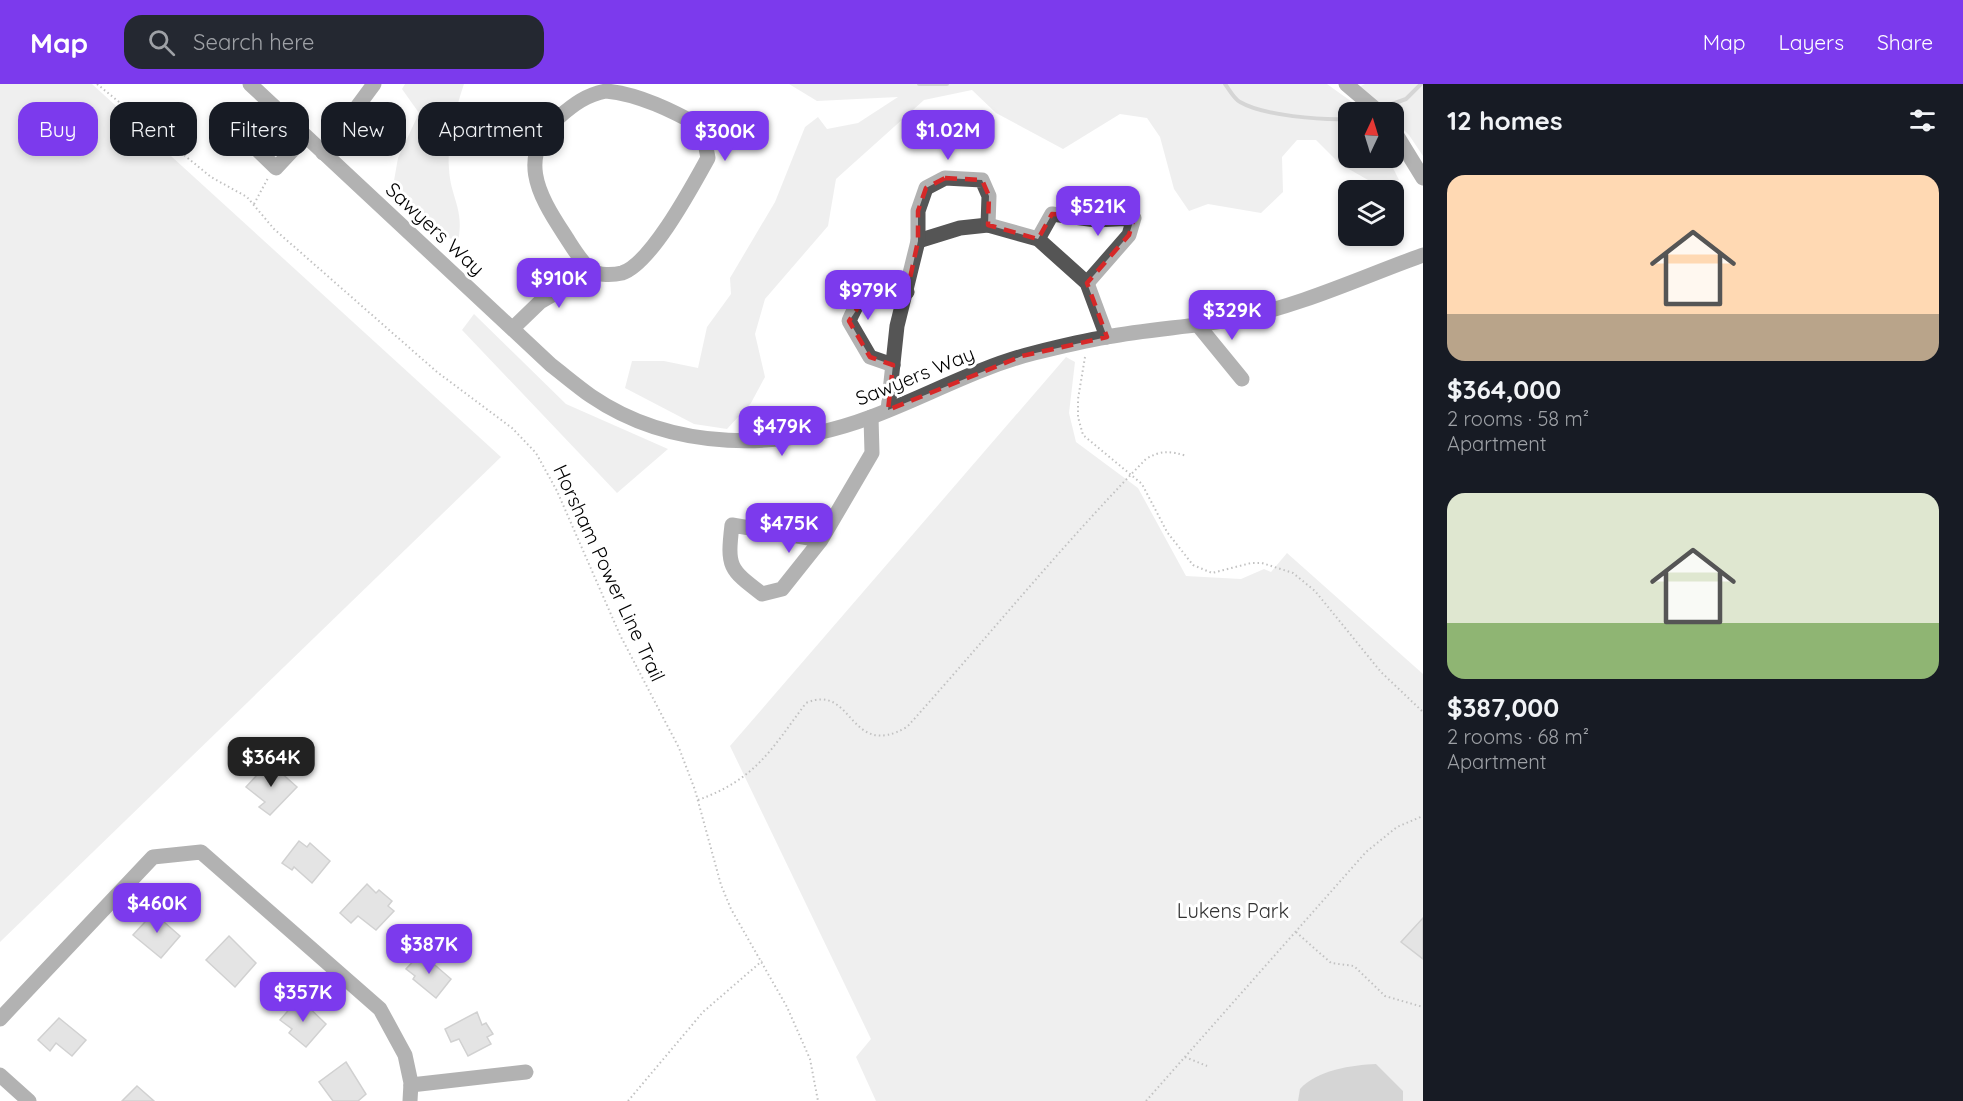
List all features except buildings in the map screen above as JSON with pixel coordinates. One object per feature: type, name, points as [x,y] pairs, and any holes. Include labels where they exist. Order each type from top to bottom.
[{"type":"street","name":"Sawyers Way","points":[[249,84],[268,102]]},
{"type":"street","points":[[361,102],[374,84]]},
{"type":"street","points":[[1348,85],[1368,102]]},
{"type":"street","points":[[513,328],[540,302],[592,272],[606,275],[623,273],[636,264],[671,223],[708,158],[702,127],[681,115],[624,93],[606,91],[590,94],[575,103],[543,133],[537,148],[537,184],[546,207],[592,272]]},
{"type":"street","name":"Sawyers Way","points":[[309,141],[321,151]]},
{"type":"street","points":[[1404,147],[1423,178]]},
{"type":"street","points":[[264,156],[276,168],[287,156]]},
{"type":"street","name":"Sawyers Way","points":[[326,156],[551,365],[592,397],[628,416],[666,431],[722,441],[779,441],[826,431],[871,417],[1022,356],[1107,336],[1236,319],[1303,300],[1423,255]]},
{"type":"street","points":[[888,410],[897,326],[918,241],[918,211],[926,188],[945,178],[982,180],[989,196],[988,225]]},
{"type":"street","points":[[1038,239],[1052,214],[1096,220],[1134,218],[1129,235],[1088,283]]},
{"type":"street","points":[[918,241],[960,228],[988,225],[1038,239],[1088,283],[1107,336]]},
{"type":"street","points":[[893,365],[870,357],[849,321],[857,302],[869,291],[888,285],[907,292]]},
{"type":"street","points":[[1197,324],[1242,379]]},
{"type":"street","points":[[820,540],[732,525],[728,555],[736,574],[762,594],[782,589],[820,540],[872,453],[871,417]]},
{"type":"street","points":[[0,1018],[153,857],[201,852],[380,1009],[405,1055],[411,1085],[410,1101]]},
{"type":"street","points":[[411,1085],[526,1072]]},
{"type":"street","points":[[0,1075],[29,1101]]},
{"type":"path","name":"Horsham Power Line Trail","points":[[97,84],[212,177],[254,204],[282,236],[437,372],[512,428],[536,453],[557,490],[620,635],[679,748],[698,800],[728,901],[787,1007],[810,1059],[818,1101]]},
{"type":"path","points":[[254,204],[264,182],[276,168]]},
{"type":"path","points":[[1087,341],[1078,399],[1078,417],[1083,435],[1143,484],[1167,532],[1193,565],[1212,573],[1241,565],[1262,563],[1293,573],[1315,591],[1380,672],[1423,712]]},
{"type":"path","points":[[698,800],[725,790],[759,765],[806,703],[816,698],[832,701],[862,728],[879,738],[894,735],[907,727],[1001,623],[1076,533],[1131,475],[1157,453],[1168,451],[1187,456]]},
{"type":"path","points":[[1146,1101],[1366,852],[1397,827],[1423,816]]},
{"type":"path","points":[[1295,932],[1331,963],[1354,966],[1385,996],[1423,1007]]},
{"type":"path","points":[[628,1101],[703,1012],[762,961]]},
{"type":"path","points":[[1185,1057],[1207,1066]]},
{"type":"highlighted area","points":[[945,178],[982,180],[989,196],[988,225],[1038,239],[1052,214],[1134,218],[1129,235],[1087,283],[1107,337],[1022,356],[888,410],[893,365],[870,357],[849,321],[869,291],[888,285],[907,292],[918,241],[918,211],[926,188]]},
{"type":"green space","points":[[0,84],[92,84],[112,102],[110,156],[171,156],[501,457],[0,942]]},
{"type":"green space","points":[[405,84],[464,84],[458,102],[418,102],[418,112],[402,89]]},
{"type":"green space","points":[[789,84],[1327,84],[1352,102],[1338,102],[1338,162],[1316,140],[1297,140],[1282,157],[1283,192],[1261,213],[1208,204],[1189,211],[1174,189],[1160,137],[1147,118],[1120,114],[1063,149],[996,113],[972,90],[924,100],[836,179],[828,226],[765,299],[755,334],[765,377],[751,403],[727,429],[694,424],[625,388],[632,361],[664,361],[698,368],[707,327],[731,294],[730,278],[775,202],[805,127],[818,117],[827,129],[858,123],[898,97],[817,101]]},
{"type":"green space","points":[[1365,84],[1423,84],[1423,156],[1404,130],[1404,102],[1375,102],[1359,87]]},
{"type":"green space","points":[[418,115],[418,156],[449,156],[450,178],[460,221],[458,242],[436,232],[392,192],[398,158],[406,156],[406,141]]},
{"type":"green space","points":[[1347,168],[1393,168],[1399,180],[1368,180]]},
{"type":"green space","points":[[474,314],[566,404],[668,449],[617,493],[462,330]]},
{"type":"green space","name":"Lukens Park","points":[[1066,357],[1075,362],[1069,413],[1076,442],[1138,488],[1186,576],[1241,579],[1264,569],[1271,572],[1287,553],[1423,674],[1423,1101],[876,1101],[856,1057],[871,1039],[730,746]]},
{"type":"shaded area","points":[[1376,1064],[1403,1091],[1403,1101],[1298,1101],[1300,1089],[1316,1077],[1346,1067]]},
{"type":"waterway","points":[[919,84],[947,84]]},
{"type":"waterway","points":[[1225,84],[1238,101],[1250,107],[1278,114],[1338,119]]},
{"type":"waterway","points":[[1398,102],[1406,99],[1421,84]]}]
